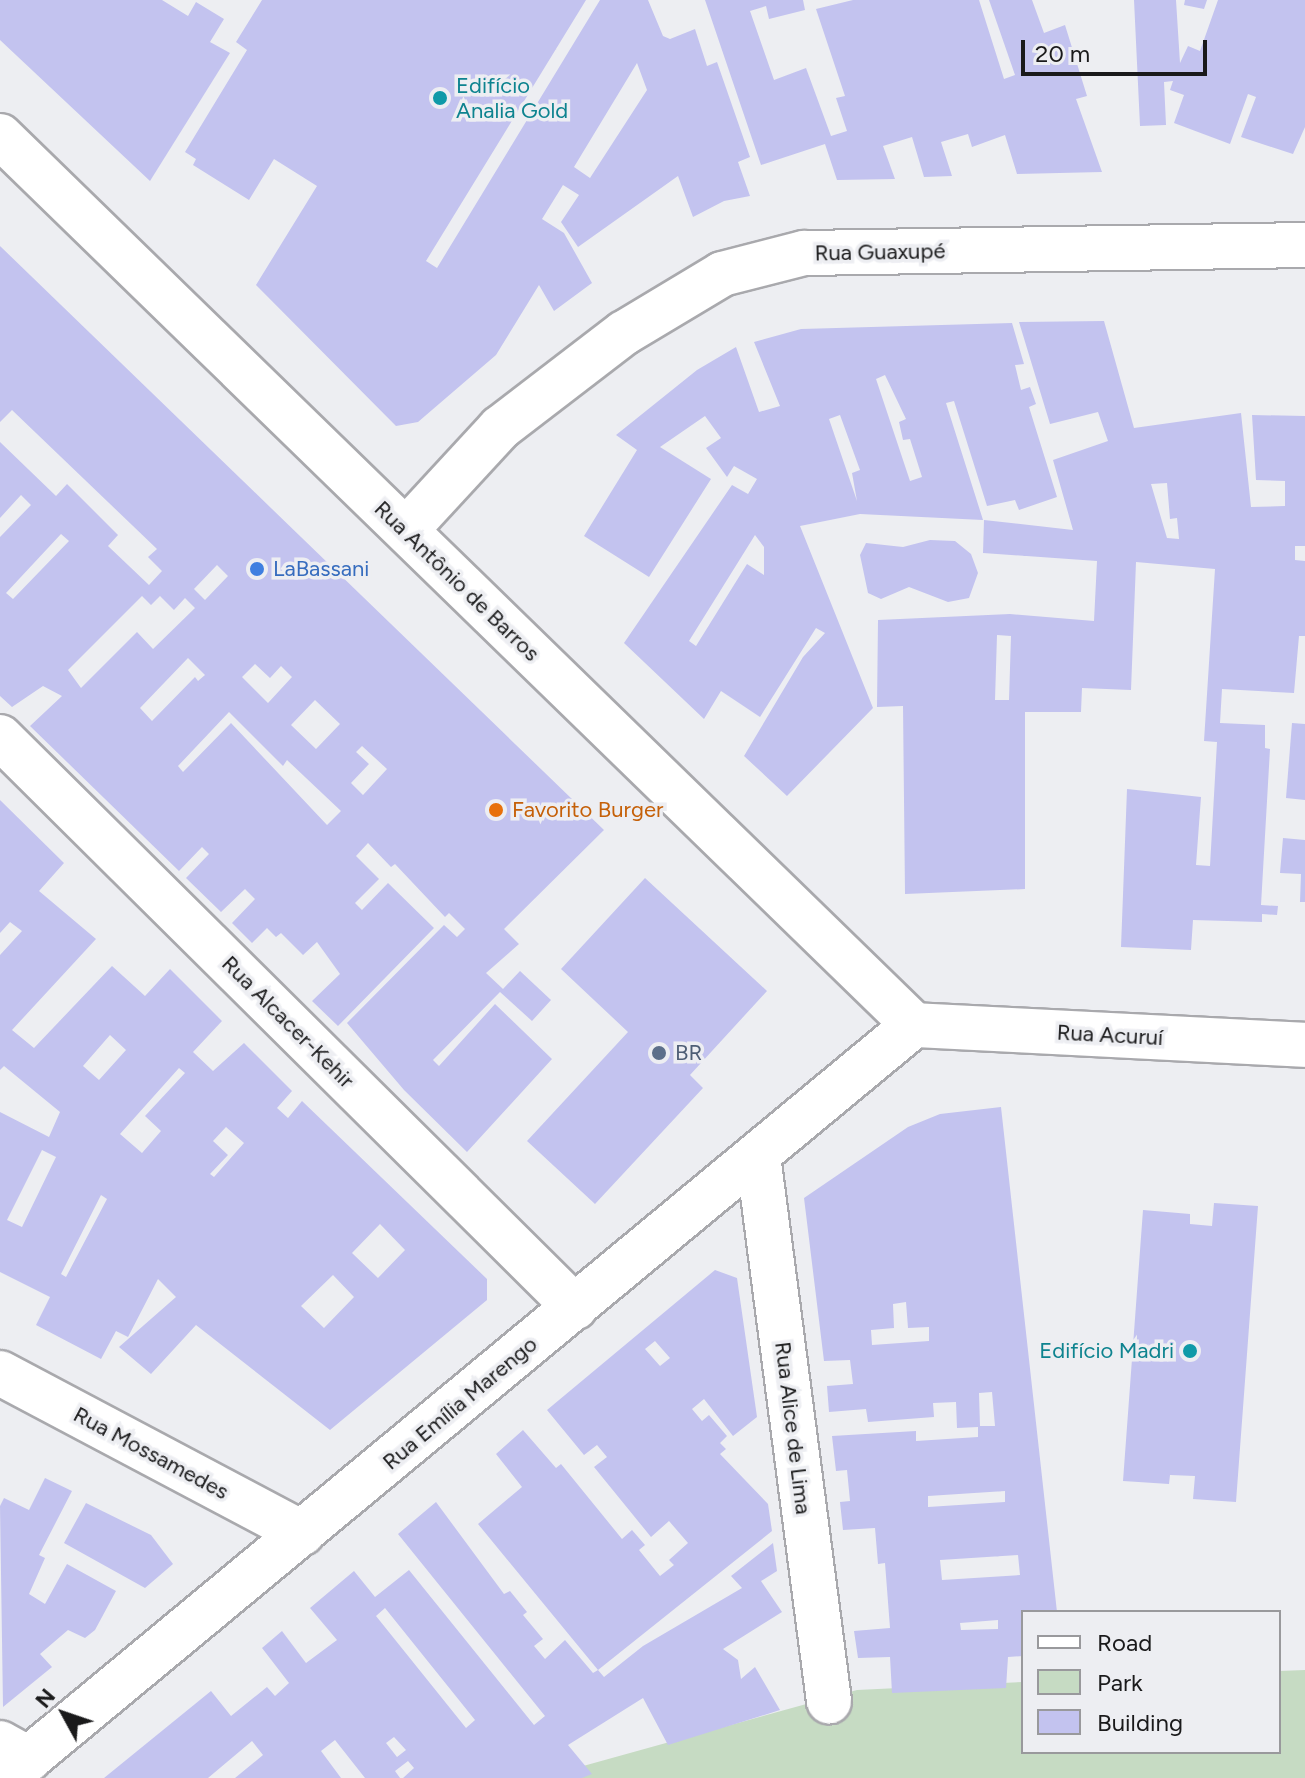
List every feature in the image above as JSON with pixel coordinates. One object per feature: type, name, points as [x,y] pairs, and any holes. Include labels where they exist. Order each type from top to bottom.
[{"type":"main road","name":"Rua Antônio de Barros","points":[[0,136],[914,1025]]},
{"type":"main road","name":"Rua Guaxupé","points":[[406,530],[500,428],[624,333],[722,274],[804,253],[1305,245]]},
{"type":"main road","name":"Rua Alcacer-Kehir","points":[[0,737],[575,1307]]},
{"type":"main road","name":"Rua Acuruí","points":[[914,1025],[1305,1045]]},
{"type":"main road","name":"Rua Emília Marengo","points":[[11,1760],[302,1533],[914,1025]]},
{"type":"main road","name":"Rua Alice de Lima","points":[[758,1156],[829,1701]]},
{"type":"main road","name":"Rua Mossamedes","points":[[0,1373],[302,1533]]},
{"type":"green space","points":[[1305,1670],[1305,1778],[540,1778],[857,1690],[1021,1682],[1021,1754],[1281,1754],[1281,1671]]},
{"type":"building","points":[[0,0],[162,0],[188,16],[196,2],[224,19],[210,42],[230,53],[150,181],[0,40]]},
{"type":"building","points":[[262,0],[586,0],[426,261],[437,268],[600,0],[648,0],[663,36],[670,39],[695,29],[707,66],[717,62],[750,157],[738,162],[750,196],[724,201],[693,217],[678,176],[578,247],[561,222],[579,195],[563,185],[542,219],[564,233],[592,283],[554,311],[539,285],[496,355],[418,422],[396,426],[256,285],[317,186],[274,159],[249,200],[193,165],[196,159],[185,152],[247,50],[236,42]],"holes":[[[637,63],[647,90],[590,178],[574,167]]]},
{"type":"building","points":[[705,0],[803,0],[805,10],[769,19],[766,6],[750,11],[774,80],[806,68],[831,136],[847,131],[836,98],[845,96],[816,9],[853,0],[979,0],[1004,79],[1015,75],[989,0],[1032,0],[1044,33],[1065,25],[1087,96],[1076,99],[1102,172],[1017,174],[1005,135],[972,147],[968,134],[941,142],[952,176],[924,177],[912,137],[883,146],[895,179],[837,180],[825,144],[761,165]]},
{"type":"building","points":[[1134,0],[1176,0],[1180,63],[1188,46],[1200,51],[1218,0],[1305,0],[1305,127],[1293,154],[1241,137],[1256,97],[1248,94],[1230,144],[1174,123],[1184,95],[1170,90],[1173,81],[1164,82],[1166,125],[1140,126]]},
{"type":"building","points":[[1185,0],[1207,0],[1204,9],[1184,5]]},
{"type":"building","points":[[0,246],[604,830],[504,929],[519,944],[486,973],[503,989],[520,971],[551,1000],[532,1021],[500,992],[433,1060],[439,1066],[495,1004],[552,1059],[467,1152],[404,1090],[347,1023],[444,925],[457,937],[465,929],[449,913],[445,917],[395,864],[391,867],[368,843],[356,856],[379,879],[355,903],[362,910],[388,883],[434,928],[338,1026],[312,1001],[340,974],[317,942],[303,955],[281,933],[276,937],[267,928],[252,943],[232,923],[255,899],[245,889],[221,912],[186,878],[209,854],[202,847],[179,871],[30,726],[62,696],[43,686],[12,707],[0,696],[0,537],[31,505],[21,495],[0,518],[0,442],[56,496],[67,484],[118,535],[108,546],[149,585],[162,571],[148,557],[157,549],[12,410],[0,422]],"holes":[[[61,534],[69,541],[13,599],[6,593]],[[217,565],[228,576],[205,600],[194,589]],[[142,596],[151,605],[160,596],[174,610],[185,598],[195,608],[153,649],[137,632],[81,688],[68,670]],[[188,658],[205,675],[198,681],[195,677],[152,721],[140,708]],[[255,664],[270,678],[281,666],[292,677],[268,703],[242,677]],[[315,700],[340,724],[316,749],[291,725]],[[229,712],[283,766],[287,760],[341,811],[327,825],[231,723],[183,772],[178,766]],[[362,746],[387,769],[363,795],[351,783],[369,764],[356,752]]]},
{"type":"building","points":[[1104,321],[1134,428],[1241,413],[1251,507],[1285,506],[1285,481],[1256,480],[1252,415],[1305,416],[1305,546],[1295,546],[1295,560],[1305,561],[1305,636],[1299,636],[1294,693],[1222,689],[1220,723],[1265,725],[1265,748],[1270,749],[1261,905],[1278,906],[1277,915],[1262,914],[1262,922],[1193,920],[1191,950],[1121,947],[1127,789],[1201,797],[1196,865],[1210,866],[1217,742],[1204,741],[1215,569],[1136,562],[1131,690],[1082,688],[1081,712],[1025,712],[1025,889],[905,894],[903,706],[877,707],[878,620],[1010,614],[1094,621],[1097,561],[983,553],[984,520],[1073,530],[1053,460],[1108,441],[1098,412],[1050,424],[1019,322]],"holes":[[[1167,483],[1170,519],[1177,518],[1179,539],[1167,538],[1151,484]],[[997,635],[1011,636],[1009,700],[995,700]]]},
{"type":"building","points":[[1012,323],[1024,364],[1015,365],[1021,390],[1030,387],[1036,404],[1029,407],[1057,497],[1019,510],[1015,500],[987,506],[954,401],[946,403],[983,520],[860,514],[800,526],[873,708],[787,796],[744,756],[803,657],[825,633],[816,628],[760,717],[721,691],[704,719],[624,643],[732,485],[748,494],[757,479],[734,466],[727,477],[706,448],[721,438],[705,416],[660,447],[711,479],[649,577],[584,536],[637,450],[616,435],[697,370],[736,347],[759,412],[780,406],[754,342],[801,329]],"holes":[[[885,375],[906,419],[899,422],[903,440],[910,439],[922,477],[910,481],[876,379]],[[840,415],[860,470],[852,473],[857,501],[829,419]],[[755,535],[764,547],[764,575],[747,564],[696,646],[689,641]]]},
{"type":"building","points":[[930,540],[955,541],[971,554],[978,573],[969,598],[948,602],[909,587],[881,599],[868,593],[860,555],[866,543],[903,547]]},
{"type":"building","points":[[1292,723],[1305,724],[1305,800],[1286,798]]},
{"type":"building","points":[[0,800],[64,863],[39,891],[96,939],[12,1030],[34,1048],[112,966],[145,996],[170,969],[222,1021],[193,1052],[213,1071],[244,1043],[292,1091],[277,1108],[288,1118],[302,1101],[487,1279],[487,1300],[330,1430],[196,1325],[151,1374],[119,1347],[176,1297],[158,1279],[128,1337],[116,1331],[101,1359],[36,1325],[50,1297],[0,1272],[0,1112],[49,1137],[60,1112],[4,1066],[0,1070],[0,955],[22,931],[10,922],[0,933]],"holes":[[[110,1035],[126,1050],[99,1080],[83,1066]],[[179,1068],[185,1073],[145,1116],[161,1131],[142,1153],[120,1134]],[[226,1127],[244,1143],[214,1177],[210,1174],[228,1155],[213,1141]],[[42,1150],[56,1157],[22,1227],[7,1220]],[[101,1195],[107,1199],[66,1277],[61,1274]],[[380,1224],[405,1250],[378,1278],[352,1253]],[[333,1275],[354,1297],[324,1328],[301,1306]]]},
{"type":"building","points":[[1283,838],[1305,840],[1305,902],[1300,902],[1301,874],[1280,873]]},
{"type":"building","name":"BR","points":[[645,878],[767,991],[690,1075],[703,1088],[595,1204],[527,1141],[628,1032],[561,969]]},
{"type":"building","points":[[1001,1107],[1057,1610],[1021,1610],[1021,1656],[1008,1657],[1006,1688],[892,1693],[890,1657],[858,1658],[854,1631],[890,1628],[885,1563],[878,1564],[875,1528],[843,1530],[840,1502],[850,1501],[847,1470],[836,1471],[832,1436],[916,1431],[916,1441],[978,1437],[978,1427],[957,1428],[956,1402],[933,1403],[934,1417],[868,1422],[866,1409],[829,1412],[827,1386],[853,1384],[850,1360],[824,1361],[804,1198],[908,1127],[940,1114]],"holes":[[[906,1302],[908,1328],[929,1327],[929,1341],[872,1345],[871,1330],[894,1328],[893,1304]],[[992,1392],[995,1426],[980,1426],[979,1393]],[[1005,1491],[1005,1502],[928,1507],[928,1496]],[[1018,1555],[1020,1575],[942,1580],[940,1560]],[[998,1620],[998,1629],[961,1630],[960,1623]]]},
{"type":"building","name":"Edifício Madri","points":[[1214,1203],[1258,1206],[1236,1502],[1193,1499],[1195,1476],[1170,1475],[1169,1484],[1123,1481],[1143,1210],[1190,1214],[1190,1224],[1212,1226]]},
{"type":"building","points":[[715,1270],[737,1278],[757,1417],[733,1436],[704,1399],[692,1409],[702,1421],[709,1415],[727,1436],[720,1443],[726,1449],[720,1454],[768,1504],[772,1531],[598,1670],[478,1524],[522,1487],[496,1454],[523,1430],[556,1468],[561,1464],[622,1539],[632,1530],[645,1545],[639,1550],[660,1576],[674,1565],[669,1560],[688,1543],[669,1521],[651,1537],[594,1467],[607,1457],[597,1445],[584,1455],[547,1410]],"holes":[[[655,1341],[670,1358],[660,1366],[645,1349]]]},
{"type":"building","points":[[45,1478],[72,1491],[39,1555],[45,1558],[29,1594],[45,1604],[67,1564],[116,1591],[95,1630],[85,1638],[68,1630],[40,1654],[52,1667],[3,1707],[0,1506],[4,1498],[29,1510]]},
{"type":"building","points":[[436,1502],[504,1594],[510,1591],[527,1612],[523,1615],[543,1639],[534,1646],[545,1659],[565,1640],[593,1673],[598,1670],[604,1677],[643,1646],[742,1588],[731,1576],[773,1543],[777,1571],[761,1581],[782,1612],[723,1649],[738,1660],[741,1679],[755,1667],[780,1710],[668,1745],[643,1698],[568,1745],[592,1774],[582,1778],[403,1778],[414,1768],[408,1761],[395,1771],[400,1778],[365,1778],[335,1740],[321,1751],[341,1778],[235,1778],[263,1755],[252,1741],[208,1778],[104,1778],[211,1691],[231,1716],[267,1687],[275,1696],[289,1683],[262,1648],[282,1631],[306,1663],[337,1640],[310,1608],[354,1571],[375,1597],[409,1570],[534,1725],[545,1716],[398,1534]],"holes":[[[385,1608],[475,1720],[466,1728],[376,1616]],[[394,1737],[406,1750],[397,1757],[386,1743]]]},
{"type":"building","points":[[86,1503],[151,1535],[173,1564],[145,1588],[64,1543]]},
{"type":"place","name":"Edifício Analia Gold","points":[[440,98]]},
{"type":"place","name":"LaBassani","points":[[257,569]]},
{"type":"place","name":"Favorito Burger","points":[[496,810]]},
{"type":"place","name":"BR","points":[[659,1053]]},
{"type":"place","name":"Edifício Madri","points":[[1190,1351]]}]
